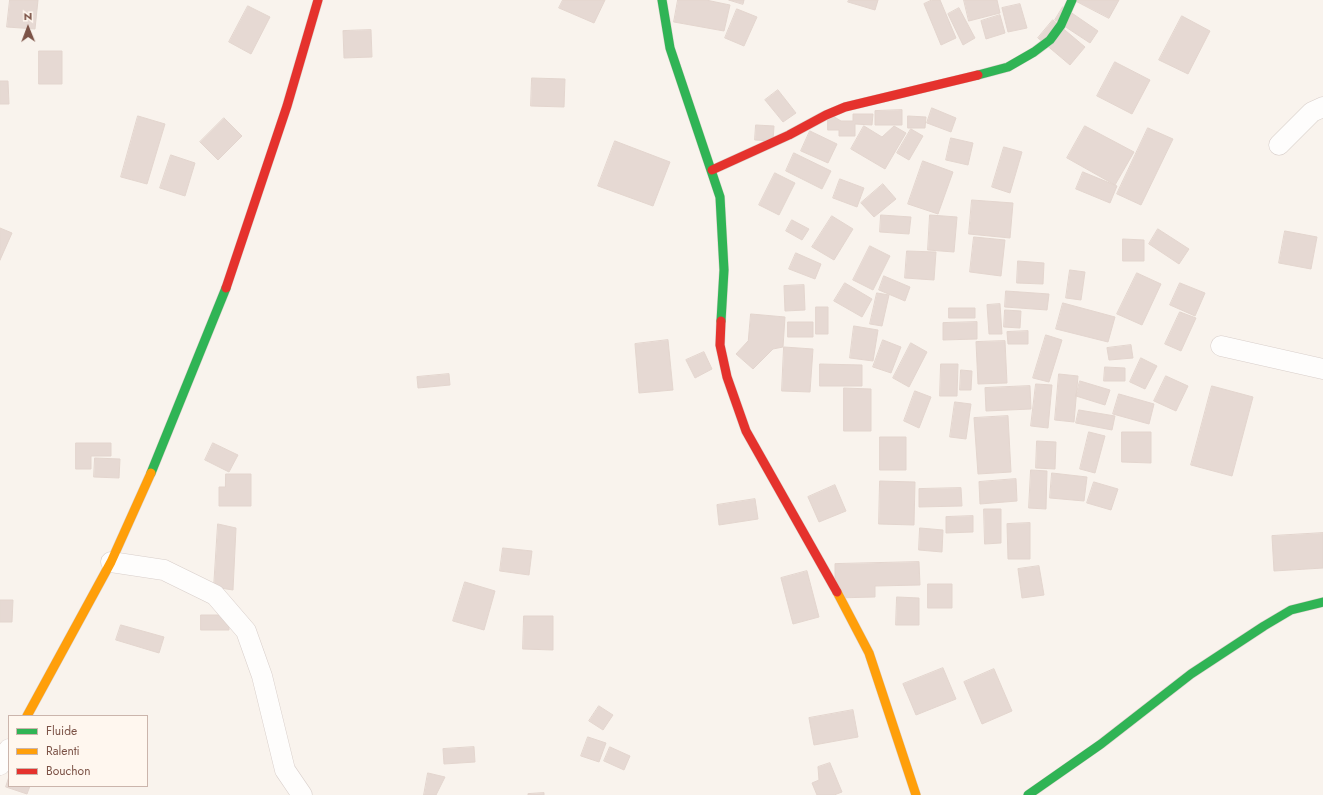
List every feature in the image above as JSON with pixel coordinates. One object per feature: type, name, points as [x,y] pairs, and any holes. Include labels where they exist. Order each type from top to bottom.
[{"type":"street","points":[[28,715],[111,562],[144,490],[223,296],[287,106],[318,0]]},
{"type":"street","points":[[662,0],[670,48],[720,197],[724,270],[720,344],[727,377],[746,431],[849,613],[869,653],[916,795]]},
{"type":"street","points":[[712,170],[789,135],[826,114],[845,107],[952,82],[1008,67],[1034,52],[1050,40],[1072,0]]},
{"type":"street","points":[[1279,145],[1312,112],[1323,107]]},
{"type":"street","points":[[1221,346],[1323,368]]},
{"type":"street","points":[[111,562],[164,570],[196,585],[215,595],[246,631],[262,676],[285,770],[302,795]]},
{"type":"street","points":[[1028,795],[1102,744],[1192,674],[1264,626],[1291,610],[1323,602]]},
{"type":"street","points":[[0,765],[8,751]]},
{"type":"building","points":[[10,0],[38,0],[35,29],[7,27]]},
{"type":"building","points":[[563,0],[605,0],[594,23],[559,8]]},
{"type":"building","points":[[678,0],[706,0],[730,5],[724,31],[674,22]]},
{"type":"building","points":[[729,0],[744,0],[743,4]]},
{"type":"building","points":[[849,0],[878,0],[875,10],[848,2]]},
{"type":"building","points":[[932,0],[940,0],[956,38],[941,45],[924,4]]},
{"type":"building","points":[[964,0],[997,0],[1000,13],[969,21]]},
{"type":"building","points":[[1074,0],[1119,0],[1109,18]]},
{"type":"building","points":[[1020,4],[1027,28],[1008,32],[1002,8]]},
{"type":"building","points":[[248,6],[270,17],[251,54],[229,42]]},
{"type":"building","points":[[1063,7],[1098,31],[1090,43],[1055,20]]},
{"type":"building","points":[[959,8],[975,38],[963,45],[948,14]]},
{"type":"building","points":[[737,9],[757,17],[744,46],[725,38]]},
{"type":"building","points":[[1000,15],[1005,33],[986,39],[981,21]]},
{"type":"building","points":[[1182,16],[1210,31],[1188,74],[1159,60]]},
{"type":"building","points":[[1053,20],[1085,47],[1070,65],[1038,38]]},
{"type":"building","points":[[371,30],[372,57],[344,58],[343,31]]},
{"type":"building","points":[[39,51],[62,51],[62,84],[39,84]]},
{"type":"building","points":[[1115,62],[1150,80],[1132,114],[1097,96]]},
{"type":"building","points":[[532,78],[565,79],[564,107],[531,106]]},
{"type":"building","points":[[0,81],[8,81],[9,104],[0,104]]},
{"type":"building","points":[[778,90],[796,113],[783,122],[765,100]]},
{"type":"building","points":[[932,108],[956,118],[951,132],[927,123]]},
{"type":"building","points":[[902,110],[902,125],[875,125],[875,111]]},
{"type":"building","points":[[828,113],[841,121],[853,121],[853,114],[873,114],[872,125],[855,124],[855,136],[839,136],[839,130],[828,130]]},
{"type":"building","points":[[138,116],[165,124],[147,184],[121,177]]},
{"type":"building","points":[[908,116],[926,117],[925,128],[908,128]]},
{"type":"building","points":[[224,118],[242,136],[218,160],[200,142]]},
{"type":"building","points":[[756,125],[774,126],[773,141],[755,140]]},
{"type":"building","points":[[864,126],[882,137],[894,126],[906,133],[885,169],[851,149]]},
{"type":"building","points":[[1085,126],[1134,152],[1115,185],[1067,158]]},
{"type":"building","points":[[1148,128],[1173,139],[1141,205],[1117,194]]},
{"type":"building","points":[[911,129],[923,136],[909,160],[897,153]]},
{"type":"building","points":[[810,131],[837,144],[828,163],[801,151]]},
{"type":"building","points":[[951,138],[973,143],[968,165],[946,160]]},
{"type":"building","points":[[615,141],[670,162],[653,206],[598,186]]},
{"type":"building","points":[[1004,147],[1022,152],[1010,193],[992,187]]},
{"type":"building","points":[[794,153],[831,171],[822,189],[786,171]]},
{"type":"building","points":[[171,155],[195,163],[185,196],[160,188]]},
{"type":"building","points":[[923,161],[953,172],[938,214],[908,204]]},
{"type":"building","points":[[1083,172],[1117,186],[1110,203],[1076,189]]},
{"type":"building","points":[[775,173],[795,183],[779,215],[759,205]]},
{"type":"building","points":[[840,179],[864,188],[857,207],[833,198]]},
{"type":"building","points":[[883,184],[896,199],[874,217],[861,203]]},
{"type":"building","points":[[972,200],[1013,203],[1010,238],[969,234]]},
{"type":"building","points":[[881,215],[911,217],[909,234],[880,232]]},
{"type":"building","points":[[930,215],[957,217],[954,252],[928,250]]},
{"type":"building","points":[[832,216],[853,229],[834,260],[812,247]]},
{"type":"building","points":[[792,220],[809,229],[802,240],[786,231]]},
{"type":"building","points":[[0,228],[12,233],[0,260]]},
{"type":"building","points":[[1158,229],[1189,249],[1179,264],[1149,244]]},
{"type":"building","points":[[1285,231],[1317,237],[1311,269],[1279,263]]},
{"type":"building","points":[[974,237],[1005,240],[1001,276],[970,272]]},
{"type":"building","points":[[1123,239],[1144,240],[1144,261],[1123,261]]},
{"type":"building","points":[[870,246],[890,256],[873,290],[853,280]]},
{"type":"building","points":[[907,251],[936,252],[934,280],[905,278]]},
{"type":"building","points":[[796,253],[821,264],[815,279],[789,269]]},
{"type":"building","points":[[1018,261],[1044,263],[1043,284],[1017,283]]},
{"type":"building","points":[[1070,270],[1085,272],[1081,300],[1066,298]]},
{"type":"building","points":[[1137,273],[1161,284],[1142,325],[1117,314]]},
{"type":"building","points":[[884,276],[910,287],[905,301],[879,290]]},
{"type":"building","points":[[845,283],[872,299],[862,317],[834,301]]},
{"type":"building","points":[[1180,283],[1205,293],[1195,316],[1170,305]]},
{"type":"building","points":[[804,285],[805,310],[785,311],[784,286]]},
{"type":"building","points":[[1006,291],[1049,294],[1047,310],[1005,307]]},
{"type":"building","points":[[877,293],[889,295],[882,326],[870,324]]},
{"type":"building","points":[[1063,303],[1115,317],[1108,342],[1056,329]]},
{"type":"building","points":[[1000,304],[1002,334],[989,334],[987,305]]},
{"type":"building","points":[[816,307],[828,307],[828,334],[816,334]]},
{"type":"building","points":[[949,308],[975,308],[975,318],[949,318]]},
{"type":"building","points":[[1005,310],[1021,311],[1020,328],[1004,327]]},
{"type":"building","points":[[1180,312],[1196,318],[1181,351],[1165,344]]},
{"type":"building","points":[[751,314],[785,317],[783,347],[773,349],[753,369],[736,354],[748,341]]},
{"type":"building","points":[[788,322],[813,322],[813,337],[788,337]]},
{"type":"building","points":[[977,322],[977,339],[943,340],[943,323]]},
{"type":"building","points":[[854,326],[878,330],[873,361],[850,358]]},
{"type":"building","points":[[1028,331],[1028,344],[1008,344],[1007,332]]},
{"type":"building","points":[[1046,335],[1062,340],[1049,382],[1033,378]]},
{"type":"building","points":[[668,340],[673,390],[639,393],[635,344]]},
{"type":"building","points":[[883,340],[901,347],[891,373],[873,367]]},
{"type":"building","points":[[1005,341],[1007,383],[978,384],[976,342]]},
{"type":"building","points":[[911,343],[927,352],[909,387],[893,378]]},
{"type":"building","points":[[1131,345],[1133,358],[1109,360],[1107,348]]},
{"type":"building","points":[[784,347],[813,349],[810,392],[782,391]]},
{"type":"building","points":[[704,352],[712,369],[695,378],[686,360]]},
{"type":"building","points":[[1141,358],[1157,366],[1145,389],[1130,382]]},
{"type":"building","points":[[820,364],[862,365],[862,386],[820,386]]},
{"type":"building","points":[[941,364],[958,364],[957,396],[940,396]]},
{"type":"building","points":[[1105,367],[1125,368],[1125,381],[1104,381]]},
{"type":"building","points":[[961,370],[972,371],[971,390],[960,390]]},
{"type":"building","points":[[449,374],[450,385],[418,388],[417,377]]},
{"type":"building","points":[[1059,374],[1078,376],[1074,422],[1055,420]]},
{"type":"building","points":[[1166,376],[1188,386],[1176,411],[1154,401]]},
{"type":"building","points":[[1080,381],[1110,390],[1105,405],[1076,396]]},
{"type":"building","points":[[1036,384],[1052,385],[1048,428],[1031,426]]},
{"type":"building","points":[[1030,386],[1031,409],[986,411],[985,388]]},
{"type":"building","points":[[1212,386],[1253,397],[1232,476],[1191,465]]},
{"type":"building","points":[[844,388],[871,389],[871,431],[844,431]]},
{"type":"building","points":[[915,391],[931,397],[919,428],[904,421]]},
{"type":"building","points":[[1119,394],[1154,404],[1149,424],[1113,414]]},
{"type":"building","points":[[955,402],[971,404],[966,439],[950,437]]},
{"type":"building","points":[[1079,410],[1115,416],[1112,430],[1076,423]]},
{"type":"building","points":[[1008,416],[1011,472],[978,474],[974,418]]},
{"type":"building","points":[[1089,432],[1105,436],[1095,473],[1080,469]]},
{"type":"building","points":[[1122,432],[1151,432],[1151,463],[1122,462]]},
{"type":"building","points":[[880,437],[906,437],[906,470],[880,470]]},
{"type":"building","points":[[1037,441],[1056,442],[1055,469],[1036,468]]},
{"type":"building","points":[[76,443],[111,443],[111,456],[91,456],[91,469],[76,469]]},
{"type":"building","points":[[213,443],[238,455],[229,472],[205,460]]},
{"type":"building","points":[[95,458],[120,459],[119,478],[94,477]]},
{"type":"building","points":[[1031,470],[1047,471],[1046,509],[1029,508]]},
{"type":"building","points":[[1052,473],[1087,477],[1084,501],[1050,498]]},
{"type":"building","points":[[226,474],[251,474],[251,506],[219,506],[219,487],[225,487]]},
{"type":"building","points":[[1016,479],[1017,501],[980,504],[979,482]]},
{"type":"building","points":[[880,481],[915,482],[914,525],[879,524]]},
{"type":"building","points":[[1094,482],[1118,489],[1111,510],[1087,503]]},
{"type":"building","points":[[835,485],[846,511],[819,522],[808,497]]},
{"type":"building","points":[[961,488],[962,506],[919,507],[919,489]]},
{"type":"building","points":[[755,499],[758,519],[719,525],[717,505]]},
{"type":"building","points":[[984,509],[1001,509],[1001,543],[985,544]]},
{"type":"building","points":[[973,516],[973,532],[946,533],[946,517]]},
{"type":"building","points":[[1030,523],[1030,559],[1008,559],[1007,524]]},
{"type":"building","points":[[218,524],[236,528],[233,590],[214,587]]},
{"type":"building","points":[[920,528],[943,530],[942,552],[919,550]]},
{"type":"building","points":[[1323,533],[1323,568],[1274,571],[1272,536]]},
{"type":"building","points":[[503,548],[532,551],[529,575],[500,571]]},
{"type":"building","points":[[919,562],[920,585],[875,586],[875,597],[835,598],[835,564]]},
{"type":"building","points":[[1039,566],[1044,595],[1022,598],[1018,569]]},
{"type":"building","points":[[807,571],[819,617],[793,624],[781,578]]},
{"type":"building","points":[[465,582],[495,591],[484,630],[453,621]]},
{"type":"building","points":[[928,584],[952,584],[952,608],[928,608]]},
{"type":"building","points":[[897,597],[919,598],[919,625],[896,625]]},
{"type":"building","points":[[0,600],[13,600],[12,622],[0,622]]},
{"type":"building","points":[[201,615],[229,615],[229,630],[201,630]]},
{"type":"building","points":[[524,616],[553,616],[553,650],[523,649]]},
{"type":"building","points":[[121,625],[164,637],[159,653],[116,640]]},
{"type":"building","points":[[943,668],[956,699],[916,715],[903,684]]},
{"type":"building","points":[[994,669],[1012,711],[982,724],[964,682]]},
{"type":"building","points":[[599,706],[613,715],[603,730],[589,721]]},
{"type":"building","points":[[853,710],[858,737],[814,745],[809,718]]},
{"type":"building","points":[[588,737],[606,743],[599,762],[581,756]]},
{"type":"building","points":[[474,747],[475,762],[444,764],[443,749]]},
{"type":"building","points":[[610,747],[630,756],[624,770],[604,761]]},
{"type":"building","points":[[830,763],[842,792],[834,795],[817,795],[812,783],[819,780],[818,767]]},
{"type":"building","points":[[428,773],[445,777],[436,795],[424,795]]},
{"type":"building","points":[[8,780],[8,787],[30,787],[27,794],[6,787]]},
{"type":"building","points":[[544,793],[544,795],[528,795],[528,794]]},
{"type":"traffic: fast","points":[[662,0],[670,48],[720,197],[724,270],[721,321]]},
{"type":"traffic: fast","points":[[978,75],[1008,67],[1034,52],[1050,40],[1061,25],[1072,0]]},
{"type":"traffic: fast","points":[[151,473],[226,288]]},
{"type":"traffic: fast","points":[[1028,795],[1101,744],[1191,674],[1264,626],[1291,610],[1323,602]]},
{"type":"traffic: slow","points":[[28,715],[111,562],[151,473]]},
{"type":"traffic: slow","points":[[837,592],[869,653],[916,795]]},
{"type":"traffic: jam","points":[[226,288],[287,106],[318,0]]},
{"type":"traffic: jam","points":[[712,170],[789,135],[826,115],[845,107],[978,75]]},
{"type":"traffic: jam","points":[[721,321],[720,345],[727,377],[746,431],[837,592]]}]
